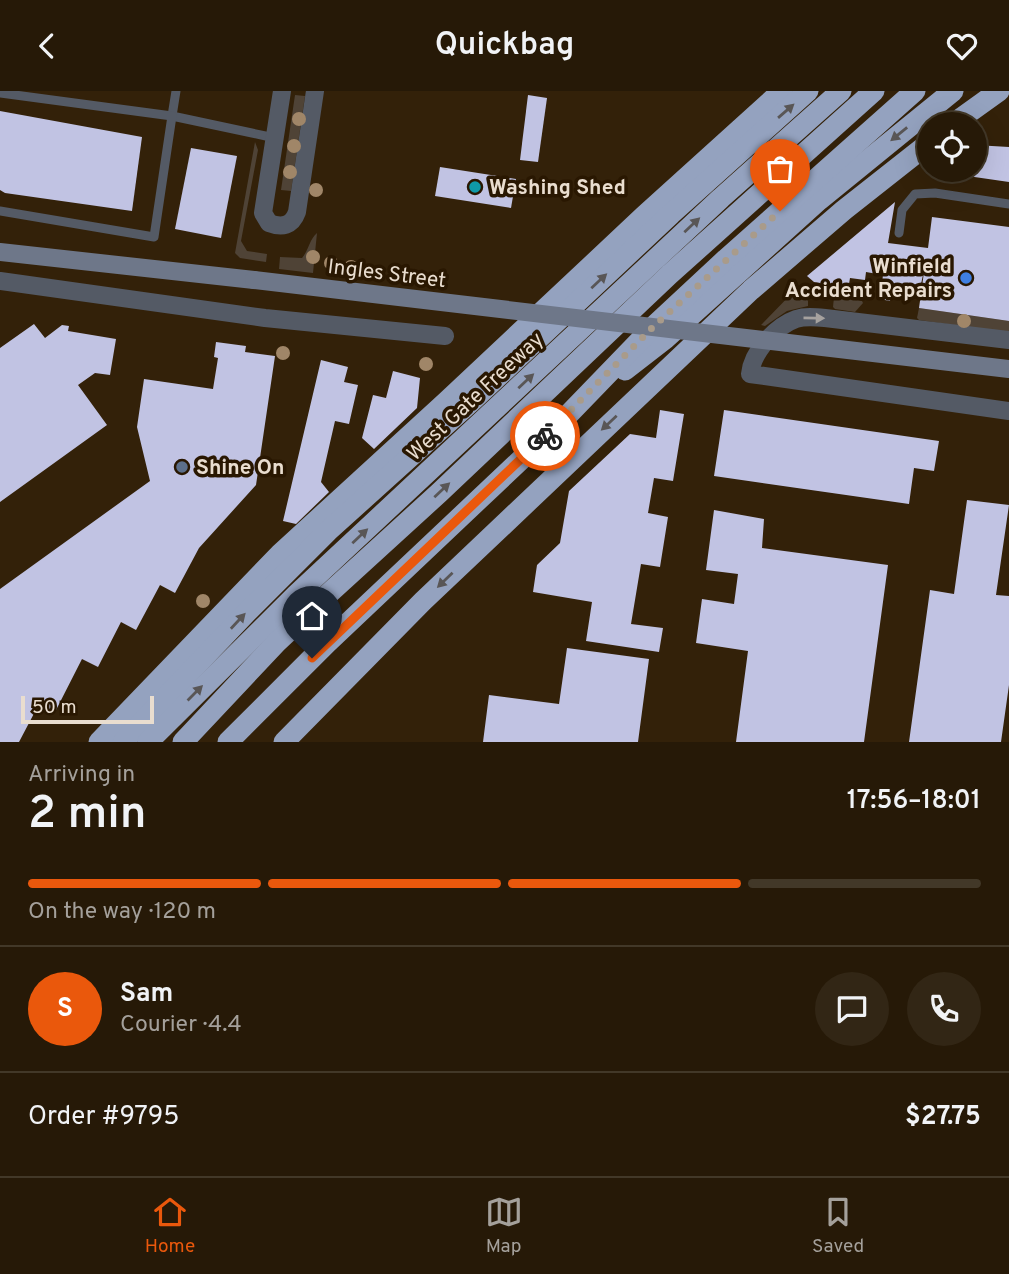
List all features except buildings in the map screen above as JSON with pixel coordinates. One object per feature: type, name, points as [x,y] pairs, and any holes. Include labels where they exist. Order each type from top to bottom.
[{"type":"highway","points":[[99,742],[280,554],[782,91]]},
{"type":"highway","points":[[123,742],[247,611],[328,531],[808,91]]},
{"type":"highway","name":"West Gate Freeway","points":[[148,742],[296,595],[720,198],[841,91]]},
{"type":"highway","points":[[183,742],[277,642],[670,274],[874,91]]},
{"type":"highway","points":[[228,742],[338,633],[566,417],[680,301],[915,91]]},
{"type":"highway","points":[[566,417],[666,339],[819,200],[953,91]]},
{"type":"highway","points":[[969,112],[996,91]]},
{"type":"highway","points":[[284,742],[423,601],[742,298],[844,210],[917,152]]},
{"type":"street","points":[[282,91],[263,213],[269,223],[281,226],[292,221],[297,212],[315,91]]},
{"type":"street","name":"Ingles Street","points":[[0,252],[1009,369]]},
{"type":"street","points":[[0,281],[265,318],[444,336]]},
{"type":"street","points":[[1009,340],[825,318],[801,318],[788,322],[769,339],[753,360],[750,373],[1009,411]]},
{"type":"lane","points":[[0,211],[154,237],[176,91]]},
{"type":"lane","points":[[0,93],[172,116],[275,138]]},
{"type":"lane","points":[[899,233],[902,210],[915,194],[934,193],[1009,204]]},
{"type":"shaded area","points":[[295,95],[305,96],[291,191],[281,190]]},
{"type":"shaded area","points":[[255,142],[258,150],[241,241],[247,251],[267,254],[266,262],[240,258],[235,253]]},
{"type":"shaded area","points":[[317,233],[313,273],[279,269],[280,257],[302,258]]},
{"type":"shaded area","points":[[797,288],[808,301],[808,306],[787,311],[765,326],[761,325]]},
{"type":"shaded area","points":[[834,297],[863,303],[855,312],[835,309]]},
{"type":"shaded area","points":[[919,308],[1009,321],[1009,333],[919,320]]},
{"type":"way so far","points":[[545,436],[653,327],[780,211]]},
{"type":"place","name":"Washing Shed","points":[[475,187]]},
{"type":"place","name":"Winfield Accident Repairs","points":[[966,278]]},
{"type":"place","name":"Shine On","points":[[182,467]]},
{"type":"route","points":[[312,658],[545,436]]}]
